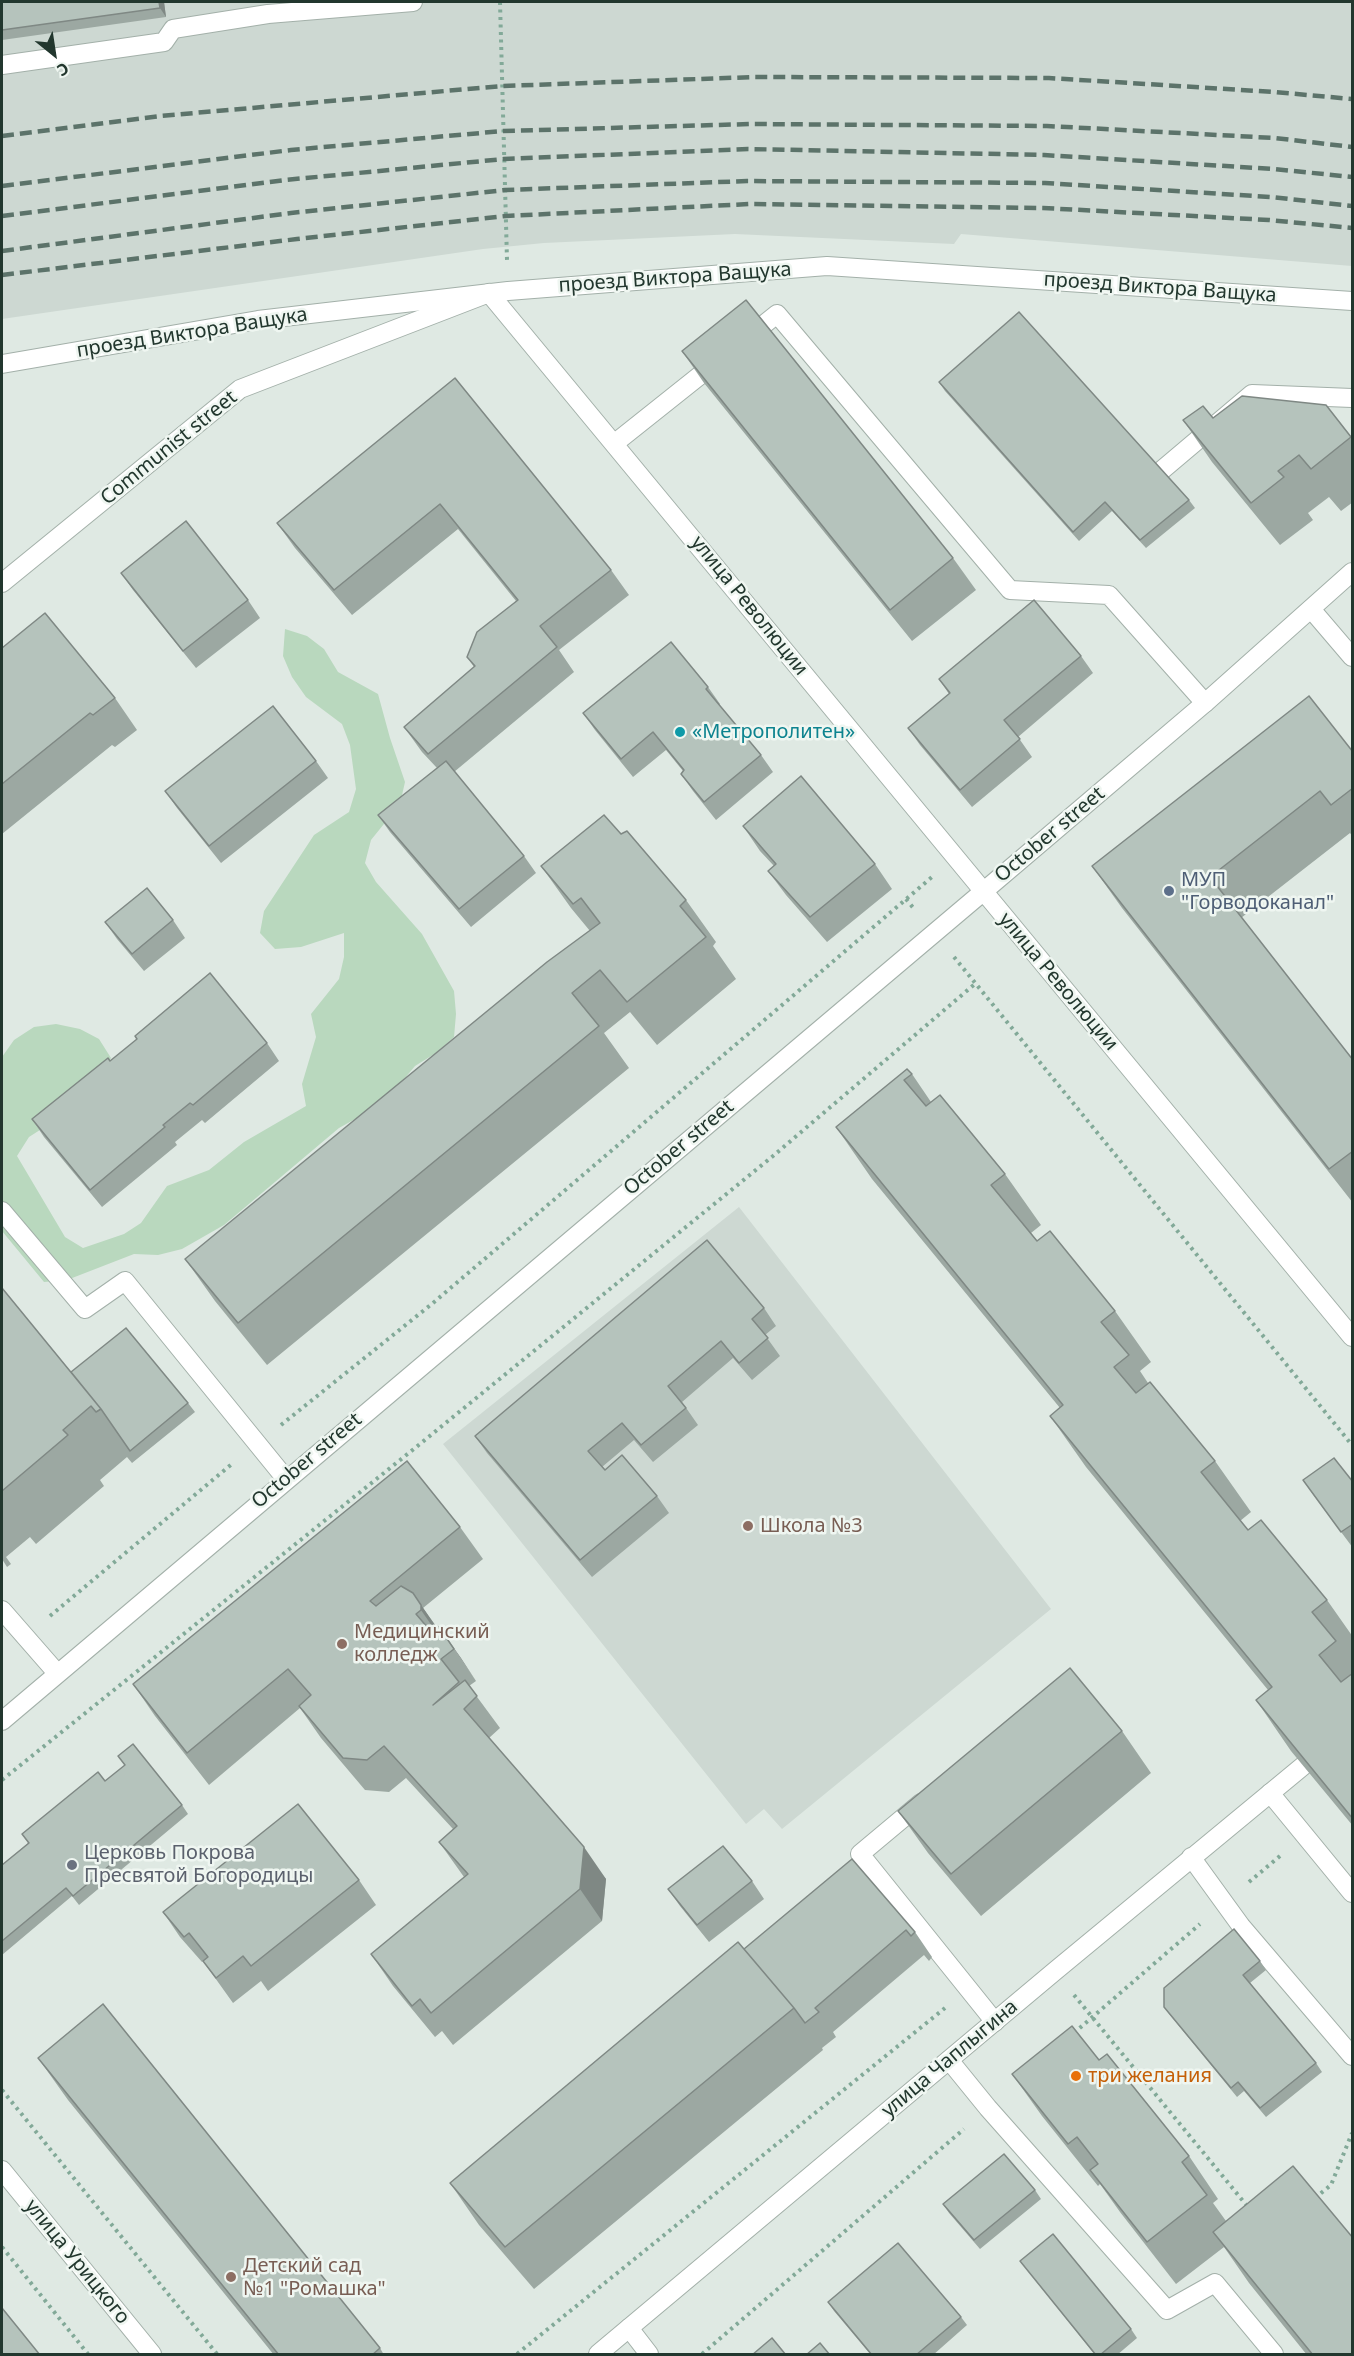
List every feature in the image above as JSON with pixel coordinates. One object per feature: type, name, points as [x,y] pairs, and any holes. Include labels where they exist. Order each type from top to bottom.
[{"type":"street","points":[[2,65],[164,42],[173,29],[244,17],[413,2]]},
{"type":"street","name":"проезд Виктора Ващука","points":[[2,364],[258,320],[489,292],[827,266],[1353,301]]},
{"type":"street","name":"улица Революции","points":[[489,292],[1353,1337]]},
{"type":"street","name":"Communist street","points":[[2,583],[240,389],[489,292]]},
{"type":"street","points":[[615,443],[777,314],[1010,590],[1109,594],[1204,704]]},
{"type":"street","points":[[1161,470],[1252,394],[1353,398]]},
{"type":"street","name":"October street","points":[[2,1720],[984,891],[1204,704],[1353,572]]},
{"type":"street","points":[[1311,609],[1353,657]]},
{"type":"street","points":[[2,1211],[85,1309],[125,1281],[286,1479]]},
{"type":"street","points":[[2,1610],[57,1673]]},
{"type":"street","name":"улица Чаплыгина","points":[[598,2355],[1191,1857],[1303,1766]]},
{"type":"street","points":[[933,1793],[860,1854],[995,2022]]},
{"type":"street","points":[[1270,1793],[1353,1893]]},
{"type":"street","points":[[1191,1857],[1241,1926],[1353,2056]]},
{"type":"street","points":[[949,2060],[988,2108],[1167,2310],[1215,2283],[1274,2355]]},
{"type":"street","name":"улица Урицкого","points":[[2,2170],[152,2355]]},
{"type":"street","points":[[628,2328],[649,2355]]},
{"type":"path","points":[[500,2],[508,291]]},
{"type":"path","points":[[25,1637],[146,1534],[433,1303],[956,857]]},
{"type":"path","points":[[906,899],[1353,1444]]},
{"type":"path","points":[[2,1780],[736,1186],[976,983]]},
{"type":"path","points":[[1055,1971],[1249,2208]]},
{"type":"path","points":[[517,2355],[969,1989]]},
{"type":"path","points":[[2,2090],[217,2355]]},
{"type":"path","points":[[1314,2199],[1331,2185],[1352,2133]]},
{"type":"path","points":[[2,2247],[88,2355]]},
{"type":"shaded area","points":[[2,2],[1352,2],[1352,266],[961,234],[954,244],[735,234],[544,243],[483,249],[2,319]]},
{"type":"shaded area","name":"Школа №3","points":[[739,1207],[1051,1609],[782,1829],[764,1809],[746,1824],[443,1444]]},
{"type":"green space","points":[[285,629],[307,636],[324,649],[338,672],[378,694],[405,782],[400,804],[371,840],[365,863],[376,882],[422,934],[454,991],[456,1014],[454,1037],[436,1053],[415,1066],[384,1103],[339,1128],[224,1225],[182,1249],[158,1255],[134,1254],[67,1280],[44,1282],[2,1231],[2,1057],[14,1040],[34,1027],[56,1024],[80,1029],[99,1039],[111,1058],[68,1112],[29,1137],[17,1156],[65,1237],[83,1248],[124,1234],[141,1223],[167,1186],[209,1170],[244,1142],[306,1106],[302,1084],[316,1037],[311,1014],[339,979],[344,957],[344,933],[301,947],[275,949],[260,933],[264,911],[314,835],[349,812],[356,789],[350,745],[342,724],[306,697],[292,677],[283,656]]},
{"type":"building","points":[[2,2],[159,2],[160,8],[2,30]]},
{"type":"building","points":[[746,300],[953,558],[890,610],[682,351]]},
{"type":"building","points":[[1019,312],[1189,500],[1140,540],[1105,502],[1073,532],[939,382]]},
{"type":"building","points":[[455,378],[611,570],[540,626],[557,647],[428,754],[404,727],[475,666],[467,657],[477,632],[518,600],[440,504],[334,590],[277,523]]},
{"type":"building","points":[[1242,396],[1326,405],[1351,437],[1311,469],[1299,455],[1278,471],[1284,477],[1251,503],[1183,420],[1203,406],[1213,418]]},
{"type":"building","points":[[186,521],[248,600],[183,651],[121,573]]},
{"type":"building","points":[[1034,600],[1081,656],[1004,720],[1020,739],[960,790],[908,728],[950,693],[939,679]]},
{"type":"building","points":[[45,613],[115,698],[93,715],[90,713],[2,784],[2,648]]},
{"type":"building","points":[[671,642],[708,687],[706,689],[761,755],[704,802],[681,774],[684,770],[653,732],[621,759],[583,713]]},
{"type":"building","points":[[1309,696],[1353,752],[1353,788],[1331,805],[1320,791],[1210,877],[1353,1060],[1353,1151],[1329,1169],[1092,866]]},
{"type":"building","points":[[273,706],[316,761],[209,846],[165,791]]},
{"type":"building","points":[[446,761],[524,856],[459,909],[378,815]]},
{"type":"building","points":[[801,776],[875,864],[810,917],[768,871],[776,864],[743,826]]},
{"type":"building","points":[[604,815],[621,834],[627,831],[686,900],[680,906],[706,937],[627,1002],[600,970],[572,993],[599,1026],[238,1323],[185,1259],[547,962],[600,923],[581,898],[573,904],[541,866]]},
{"type":"building","points":[[147,888],[173,920],[132,954],[105,922]]},
{"type":"building","points":[[210,973],[267,1043],[193,1105],[190,1103],[163,1125],[165,1127],[90,1190],[32,1119],[108,1058],[110,1061],[137,1039],[135,1036]]},
{"type":"building","points":[[907,1069],[912,1074],[904,1080],[926,1106],[940,1095],[1005,1174],[991,1185],[1037,1241],[1050,1231],[1115,1311],[1101,1322],[1129,1355],[1114,1367],[1136,1393],[1150,1382],[1215,1461],[1201,1472],[1248,1530],[1261,1520],[1327,1600],[1312,1612],[1336,1641],[1319,1655],[1341,1682],[1353,1673],[1353,1819],[1256,1700],[1272,1687],[1050,1416],[1063,1405],[836,1127]]},
{"type":"building","points":[[707,1240],[764,1308],[752,1319],[768,1338],[739,1363],[721,1341],[668,1386],[686,1408],[641,1445],[622,1423],[588,1451],[605,1470],[622,1455],[657,1496],[580,1560],[475,1436]]},
{"type":"building","points":[[2,1288],[101,1409],[96,1412],[91,1406],[63,1430],[68,1435],[2,1491]]},
{"type":"building","points":[[126,1328],[188,1403],[130,1451],[101,1409],[71,1372]]},
{"type":"building","points":[[1334,1458],[1353,1482],[1353,1524],[1341,1532],[1303,1480]]},
{"type":"building","points":[[407,1461],[460,1527],[370,1601],[376,1606],[401,1586],[413,1593],[421,1605],[421,1610],[416,1614],[428,1628],[433,1625],[439,1627],[454,1649],[441,1659],[459,1682],[433,1705],[465,1680],[477,1696],[464,1709],[584,1847],[580,1889],[431,2013],[420,1999],[412,2006],[371,1954],[468,1874],[439,1842],[457,1826],[384,1746],[367,1760],[343,1758],[299,1706],[311,1695],[288,1669],[187,1753],[133,1684]]},
{"type":"building","points":[[1070,1668],[1122,1731],[951,1874],[898,1811]]},
{"type":"building","name":"Церковь Покрова Пресвятой Богородицы","points":[[133,1744],[182,1805],[73,1896],[66,1888],[2,1941],[2,1865],[29,1843],[22,1834],[98,1772],[105,1781],[125,1765],[118,1756]]},
{"type":"building","points":[[298,1804],[359,1880],[251,1966],[243,1956],[216,1978],[203,1961],[208,1957],[189,1933],[184,1937],[163,1912]]},
{"type":"building","points":[[723,1846],[752,1881],[697,1925],[668,1889]]},
{"type":"building","points":[[852,1859],[915,1932],[911,1936],[906,1930],[815,2008],[819,2012],[805,2023],[744,1949]]},
{"type":"building","points":[[1234,1929],[1260,1961],[1243,1975],[1316,2063],[1260,2108],[1238,2082],[1231,2088],[1164,2007],[1164,1988]]},
{"type":"building","points":[[738,1942],[794,2008],[505,2247],[450,2183]]},
{"type":"building","points":[[103,2004],[380,2348],[372,2355],[279,2355],[38,2058]]},
{"type":"building","points":[[1072,2026],[1099,2060],[1107,2054],[1189,2156],[1182,2162],[1207,2195],[1147,2242],[1090,2170],[1098,2164],[1077,2137],[1068,2144],[1012,2074]]},
{"type":"building","points":[[1004,2154],[1035,2190],[974,2240],[943,2204]]},
{"type":"building","points":[[1293,2166],[1353,2238],[1353,2355],[1313,2355],[1213,2232]]},
{"type":"building","points":[[1053,2234],[1131,2329],[1100,2355],[1096,2355],[1020,2261]]},
{"type":"building","points":[[898,2243],[961,2317],[916,2355],[872,2355],[828,2302]]},
{"type":"building","points":[[2,2308],[40,2355],[2,2355]]},
{"type":"building","points":[[772,2338],[786,2355],[752,2355]]},
{"type":"building","points":[[820,2343],[830,2355],[806,2355]]},
{"type":"railway","points":[[2,136],[160,116],[502,86],[755,77],[1049,78],[1352,99]]},
{"type":"railway","points":[[2,186],[291,150],[503,131],[751,124],[1047,126],[1275,138],[1352,147]]},
{"type":"railway","points":[[2,216],[285,180],[504,159],[748,149],[1044,155],[1274,169],[1352,177]]},
{"type":"railway","points":[[2,251],[291,213],[505,190],[747,181],[1045,183],[1271,197],[1352,206]]},
{"type":"railway","points":[[2,275],[506,216],[749,204],[1043,208],[1269,220],[1352,228]]},
{"type":"place","name":"«Метрополитен»","points":[[680,732]]},
{"type":"place","name":"МУП \"Горводоканал\"","points":[[1169,891]]},
{"type":"place","name":"Школа №3","points":[[748,1526]]},
{"type":"place","name":"Медицинский колледж","points":[[342,1644]]},
{"type":"place","name":"Церковь Покрова Пресвятой Богородицы","points":[[72,1865]]},
{"type":"place","name":"три желания","points":[[1076,2076]]},
{"type":"place","name":"Детский сад №1 \"Ромашка\"","points":[[231,2277]]}]
